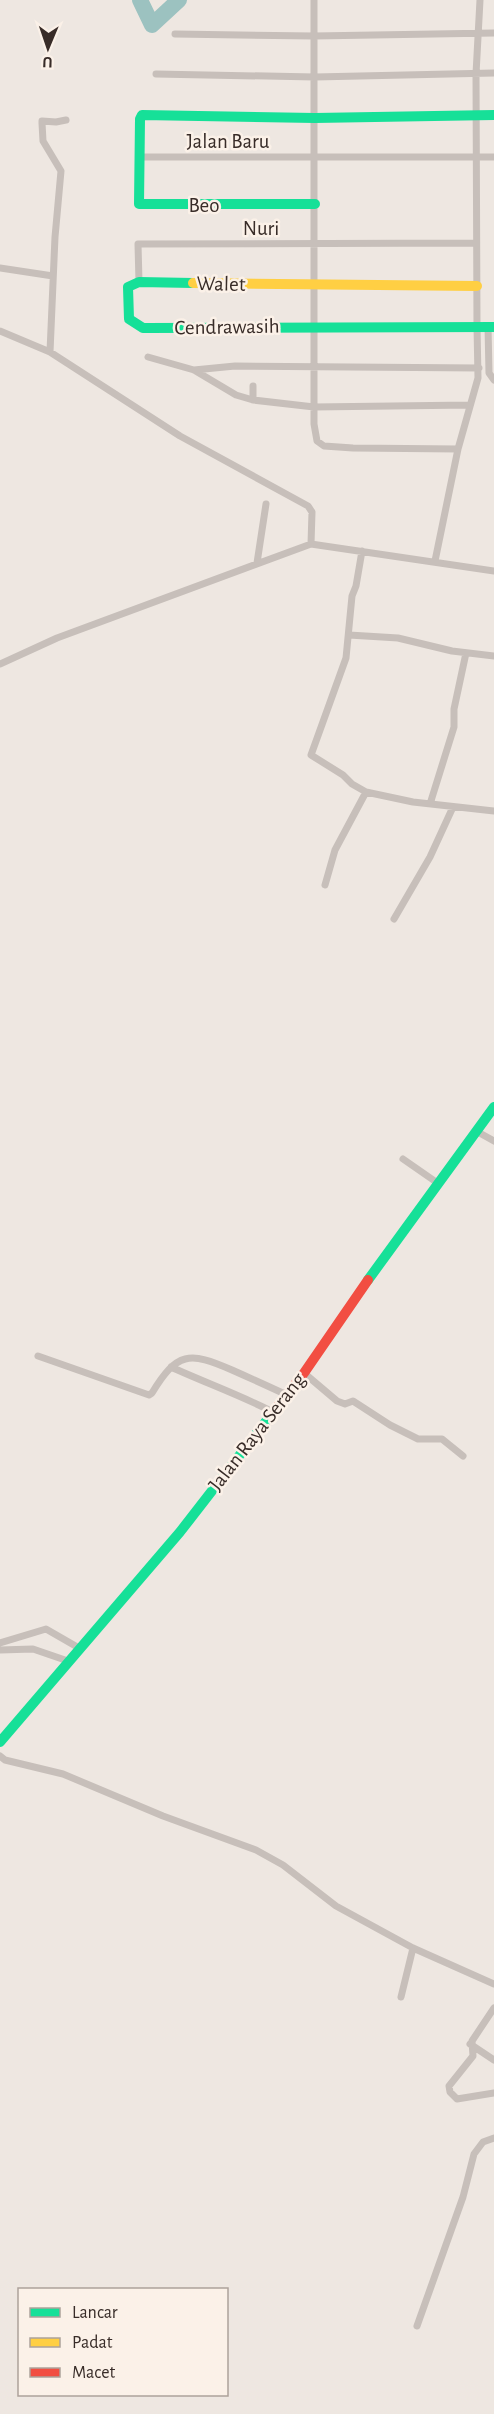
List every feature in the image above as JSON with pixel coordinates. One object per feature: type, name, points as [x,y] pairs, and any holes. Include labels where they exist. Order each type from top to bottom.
[{"type":"main road","points":[[141,157],[140,118],[142,115],[315,118],[494,115]]},
{"type":"main road","name":"Beo","points":[[141,157],[139,204],[142,206],[315,204]]},
{"type":"main road","name":"Walet","points":[[139,327],[129,319],[128,287],[139,282],[477,286]]},
{"type":"main road","name":"Cendrawasih","points":[[139,327],[486,326]]},
{"type":"main road","name":"Jalan Raya Serang","points":[[0,1742],[180,1532],[287,1395],[351,1302],[494,1107]]},
{"type":"street","points":[[314,0],[314,407],[316,441],[324,446],[458,449]]},
{"type":"street","points":[[480,0],[476,74],[477,286],[486,326],[489,373],[494,380]]},
{"type":"street","points":[[176,34],[314,36],[494,33]]},
{"type":"street","points":[[156,74],[315,77],[494,73]]},
{"type":"street","points":[[50,352],[61,171],[44,141],[42,121],[66,120]]},
{"type":"street","name":"Jalan Baru","points":[[141,157],[494,157]]},
{"type":"street","points":[[315,245],[476,243]]},
{"type":"street","name":"Nuri","points":[[139,282],[138,244],[315,245]]},
{"type":"street","points":[[0,268],[53,276]]},
{"type":"street","points":[[435,561],[458,449],[480,368],[486,326]]},
{"type":"street","points":[[0,331],[50,352],[180,436],[308,506],[312,512],[311,544]]},
{"type":"street","points":[[148,357],[194,370],[236,395],[253,400],[314,407],[470,405]]},
{"type":"street","points":[[194,370],[235,366],[480,368]]},
{"type":"street","points":[[253,386],[253,400]]},
{"type":"street","points":[[257,562],[266,504]]},
{"type":"street","points":[[0,664],[57,638],[257,562],[311,544],[494,571]]},
{"type":"street","points":[[362,551],[352,596],[346,658],[311,755],[366,792],[430,804],[494,811]]},
{"type":"street","points":[[349,635],[398,638],[466,653],[494,656]]},
{"type":"street","points":[[430,804],[454,727],[456,699],[466,653]]},
{"type":"street","points":[[325,885],[335,850],[366,792]]},
{"type":"street","points":[[394,919],[430,857],[453,807]]},
{"type":"street","points":[[476,1131],[494,1141]]},
{"type":"street","points":[[403,1159],[439,1184]]},
{"type":"street","points":[[38,1356],[91,1373],[144,1394],[152,1393],[164,1373],[182,1360],[203,1357],[287,1395]]},
{"type":"street","points":[[171,1367],[223,1390],[239,1394],[273,1412]]},
{"type":"street","points":[[304,1373],[337,1401],[345,1404],[350,1401],[356,1402],[390,1425],[418,1439],[442,1439],[463,1456]]},
{"type":"street","points":[[0,1643],[46,1629],[79,1648]]},
{"type":"street","points":[[0,1650],[33,1649],[68,1661]]},
{"type":"street","points":[[0,1756],[5,1760],[63,1774],[163,1816],[256,1850],[283,1865],[336,1906],[413,1948],[494,1984]]},
{"type":"street","points":[[400,1997],[413,1948]]},
{"type":"street","points":[[494,2008],[470,2044],[473,2056],[449,2086],[450,2092],[457,2099],[463,2100],[494,2093]]},
{"type":"street","points":[[470,2044],[494,2060]]},
{"type":"street","points":[[417,2326],[463,2197],[474,2154],[483,2142],[494,2138]]},
{"type":"waterway","points":[[140,0],[152,25],[179,0]]},
{"type":"traffic: fast","points":[[315,204],[139,204],[140,119],[142,115],[315,118],[494,115]]},
{"type":"traffic: fast","points":[[193,283],[139,282],[128,287],[129,319],[143,328],[494,327]]},
{"type":"traffic: fast","points":[[368,1280],[494,1107]]},
{"type":"traffic: fast","points":[[0,1742],[180,1532],[274,1411]]},
{"type":"traffic: slow","points":[[193,283],[477,286]]},
{"type":"traffic: jam","points":[[274,1411],[304,1373],[368,1280]]}]
